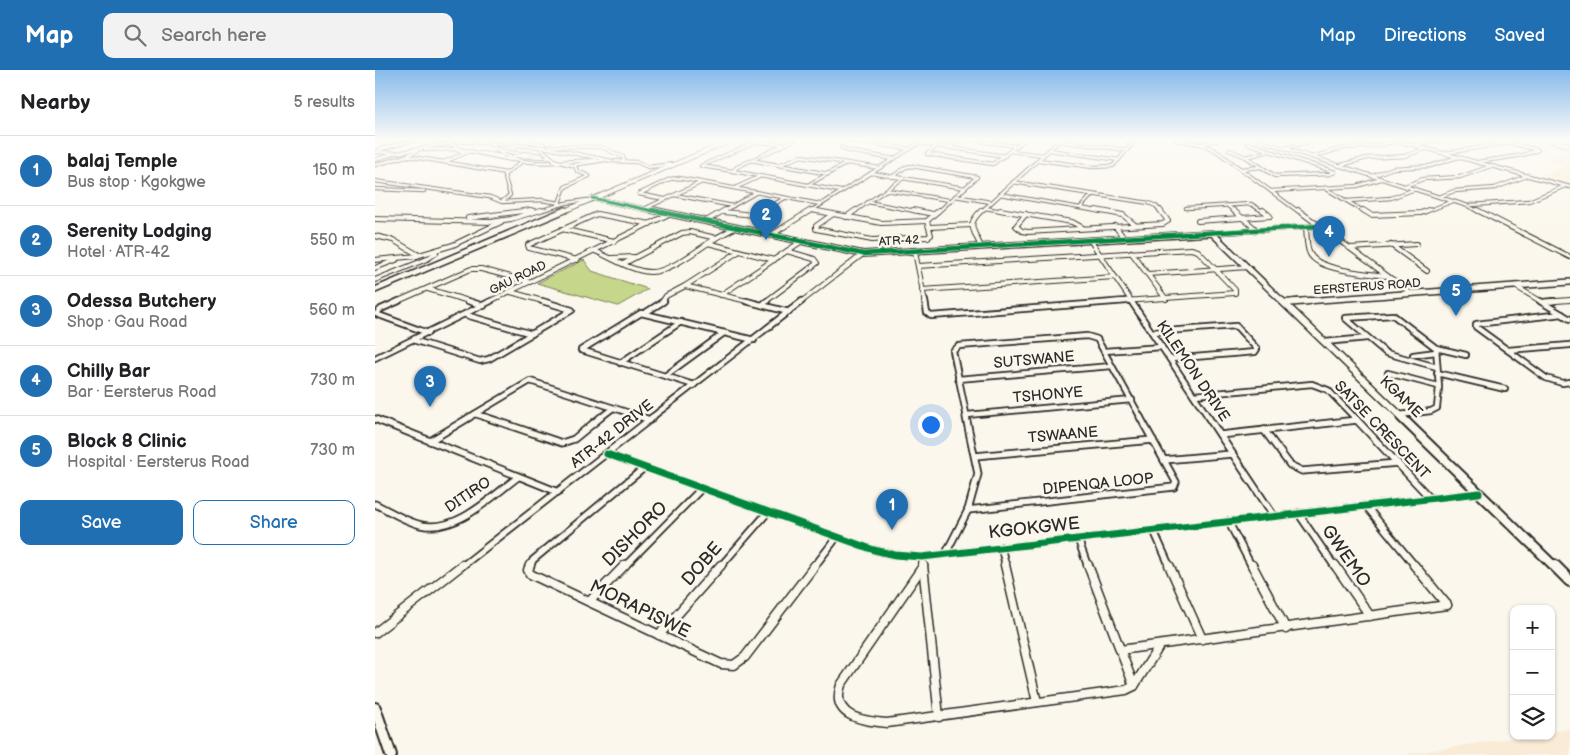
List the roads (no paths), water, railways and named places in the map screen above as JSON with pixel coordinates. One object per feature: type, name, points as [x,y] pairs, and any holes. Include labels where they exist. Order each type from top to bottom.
[{"type":"street","points":[[500,172],[506,173],[504,176],[510,195],[502,202]]},
{"type":"street","points":[[559,203],[565,187],[589,176],[579,172]]},
{"type":"street","points":[[375,290],[654,172]]},
{"type":"street","points":[[738,172],[841,191]]},
{"type":"street","points":[[818,172],[829,174]]},
{"type":"street","points":[[808,185],[833,172]]},
{"type":"street","points":[[892,176],[898,172]]},
{"type":"street","points":[[811,210],[881,223],[927,221],[977,177],[948,172]]},
{"type":"street","points":[[981,247],[972,225],[973,219],[1024,172]]},
{"type":"street","points":[[1245,172],[1411,294]]},
{"type":"street","points":[[1269,172],[1275,176],[1330,174],[1335,172]]},
{"type":"street","points":[[1359,172],[1468,206],[1570,257]]},
{"type":"street","points":[[1372,176],[1383,172]]},
{"type":"street","points":[[1405,186],[1423,179],[1460,177],[1474,172]]},
{"type":"street","points":[[1512,172],[1570,187]]},
{"type":"street","points":[[771,234],[871,173],[965,188]]},
{"type":"street","points":[[735,189],[760,176]]},
{"type":"street","points":[[1439,197],[1457,191],[1495,188],[1527,176]]},
{"type":"street","points":[[664,199],[639,194],[672,178],[820,204]]},
{"type":"street","points":[[846,217],[903,178]]},
{"type":"street","points":[[1271,191],[1361,185],[1382,179]]},
{"type":"street","points":[[375,180],[490,197],[502,202],[541,200],[559,203],[590,199]]},
{"type":"street","points":[[1013,182],[1152,204],[1156,206],[1168,221],[1163,224],[1135,226],[1022,231],[1016,226],[1026,214]]},
{"type":"street","points":[[644,209],[700,183]]},
{"type":"street","points":[[1468,206],[1529,201],[1565,186]]},
{"type":"street","points":[[1325,188],[1367,214],[1425,212],[1453,201]]},
{"type":"street","points":[[1348,202],[1391,198],[1415,189]]},
{"type":"street","points":[[375,190],[440,191]]},
{"type":"street","points":[[886,190],[949,200]]},
{"type":"street","points":[[706,221],[757,192]]},
{"type":"street","points":[[1000,194],[1123,215],[1135,226]]},
{"type":"street","points":[[1080,208],[1092,194]]},
{"type":"street","points":[[674,195],[733,206]]},
{"type":"street","points":[[955,196],[991,202]]},
{"type":"street","points":[[723,212],[754,215],[785,198]]},
{"type":"street","name":"ATR-42","points":[[590,199],[863,254],[1212,233]]},
{"type":"street","points":[[375,219],[491,222],[545,210],[566,202]]},
{"type":"street","points":[[868,202],[933,214]]},
{"type":"street","points":[[1228,205],[1257,230]]},
{"type":"street","points":[[1186,208],[1255,205],[1270,216],[1198,221]]},
{"type":"street","points":[[985,208],[1072,222],[1083,228]]},
{"type":"street","points":[[456,220],[545,210]]},
{"type":"street","points":[[578,260],[528,247],[530,243],[599,214],[650,224]]},
{"type":"street","name":"GAU ROAD","points":[[375,358],[669,214]]},
{"type":"street","points":[[833,214],[816,226],[816,228],[879,240],[928,237],[931,235],[927,221]]},
{"type":"street","points":[[375,280],[427,258],[504,220]]},
{"type":"street","points":[[486,230],[491,222]]},
{"type":"street","points":[[929,227],[972,225]]},
{"type":"street","points":[[1115,226],[1124,238]]},
{"type":"street","points":[[1212,233],[1319,226]]},
{"type":"street","points":[[595,251],[623,264],[655,272],[736,227]]},
{"type":"street","points":[[1306,227],[1310,253],[1317,261],[1346,269],[1388,276]]},
{"type":"street","points":[[561,229],[615,241]]},
{"type":"street","points":[[623,264],[682,233],[690,232],[716,238]]},
{"type":"street","name":"KGAME","points":[[1212,233],[1570,581]]},
{"type":"street","points":[[375,236],[399,243],[417,254],[416,256]]},
{"type":"street","name":"KILEMON DRIVE","points":[[1090,240],[1274,516]]},
{"type":"street","points":[[721,296],[802,241]]},
{"type":"street","points":[[708,243],[774,260]]},
{"type":"street","points":[[1349,248],[1417,244]]},
{"type":"street","points":[[1391,246],[1427,271]]},
{"type":"street","points":[[915,252],[927,313],[934,316],[1235,293],[1235,290],[1195,249],[918,266]]},
{"type":"street","points":[[375,260],[416,256],[440,250]]},
{"type":"street","points":[[762,305],[817,263],[814,259],[787,251]]},
{"type":"street","points":[[645,313],[664,301],[666,296],[738,252]]},
{"type":"street","points":[[1131,252],[1166,299]]},
{"type":"street","name":"ATR-42 DRIVE","points":[[375,633],[863,254]]},
{"type":"street","points":[[416,256],[438,263]]},
{"type":"street","points":[[612,258],[639,256]]},
{"type":"street","points":[[375,268],[406,257]]},
{"type":"street","points":[[1148,274],[1248,267]]},
{"type":"street","points":[[428,333],[376,314],[381,309],[475,269],[531,282]]},
{"type":"street","points":[[923,290],[1115,277]]},
{"type":"street","name":"EERSTERUS ROAD","points":[[1285,303],[1570,282]]},
{"type":"street","points":[[685,286],[789,312]]},
{"type":"street","points":[[1515,286],[1570,319]]},
{"type":"street","points":[[427,289],[484,306]]},
{"type":"street","points":[[413,340],[480,361],[489,359],[572,310],[511,292]]},
{"type":"street","points":[[1543,302],[1570,300]]},
{"type":"street","points":[[694,385],[581,350],[639,313],[754,340]]},
{"type":"street","points":[[1399,415],[1431,411],[1437,408],[1439,404],[1437,373],[1437,367],[1436,350],[1393,314],[1345,318],[1382,350],[1393,356],[1437,367]]},
{"type":"street","points":[[1562,314],[1476,324],[1477,327],[1546,378],[1562,383],[1570,382]]},
{"type":"street","points":[[465,315],[532,334]]},
{"type":"street","points":[[620,363],[681,322]]},
{"type":"street","points":[[1152,332],[1236,326],[1257,349],[1255,352],[1170,359]]},
{"type":"street","points":[[665,376],[724,333]]},
{"type":"street","name":"DIPENQA LOOP","points":[[1087,336],[1097,339],[1104,351],[1176,482],[1174,487],[968,510],[978,481],[967,416],[952,353],[959,346],[1087,336]]},
{"type":"street","points":[[1325,342],[1367,338]]},
{"type":"street","points":[[1508,350],[1570,345]]},
{"type":"street","points":[[1104,351],[1162,347]]},
{"type":"street","points":[[1413,355],[1436,350],[1466,354]]},
{"type":"street","name":"SUTSWANE","points":[[958,379],[1113,366]]},
{"type":"street","points":[[1388,373],[1438,386]]},
{"type":"street","points":[[1437,373],[1505,389]]},
{"type":"street","points":[[431,441],[525,383],[533,381],[651,420]]},
{"type":"street","name":"SATSE CRESCENT","points":[[1193,395],[1312,384],[1328,390],[1430,498]]},
{"type":"street","name":"TSHONYE","points":[[967,416],[1131,400]]},
{"type":"street","points":[[475,414],[562,443],[574,439],[613,408]]},
{"type":"street","points":[[375,419],[558,492]]},
{"type":"street","points":[[1220,435],[1357,420]]},
{"type":"street","points":[[375,426],[382,421]]},
{"type":"street","points":[[1264,430],[1291,465],[1302,472],[1398,463]]},
{"type":"street","name":"TSWAANE","points":[[975,456],[1153,440]]},
{"type":"street","name":"KGOKGWE","points":[[607,454],[874,550],[895,555],[922,557],[1479,493]]},
{"type":"street","points":[[1164,460],[1232,454]]},
{"type":"street","name":"MORAPISWE","points":[[644,468],[533,560],[528,570],[530,574],[721,664],[735,665],[745,656],[837,537]]},
{"type":"street","name":"DITIRO","points":[[375,504],[420,525],[437,527],[457,520],[518,477]]},
{"type":"street","name":"DISHORO","points":[[590,601],[701,489]]},
{"type":"street","points":[[1120,650],[1286,629],[1447,605],[1366,506]]},
{"type":"street","points":[[946,553],[968,510]]},
{"type":"street","name":"DOBE","points":[[659,635],[768,512]]},
{"type":"street","name":"GWEMO","points":[[1298,513],[1370,616]]},
{"type":"street","points":[[1228,521],[1286,629]]},
{"type":"street","points":[[1154,530],[1202,639]]},
{"type":"street","points":[[1078,539],[1133,686]]},
{"type":"street","points":[[1001,547],[1037,702]]},
{"type":"street","points":[[922,557],[939,717]]},
{"type":"street","points":[[923,566],[837,692],[837,702],[844,712],[874,723],[887,723],[1125,690],[1133,686],[1160,645]]},
{"type":"street","points":[[375,708],[391,755]]},
{"type":"place","name":"Serenity Lodging","points":[[766,240]]},
{"type":"place","name":"Chilly Bar","points":[[1329,257]]},
{"type":"place","name":"Block 8 Clinic","points":[[1456,316]]},
{"type":"place","name":"Odessa Butchery","points":[[430,407]]},
{"type":"place","name":"balaj Temple","points":[[892,530]]}]
